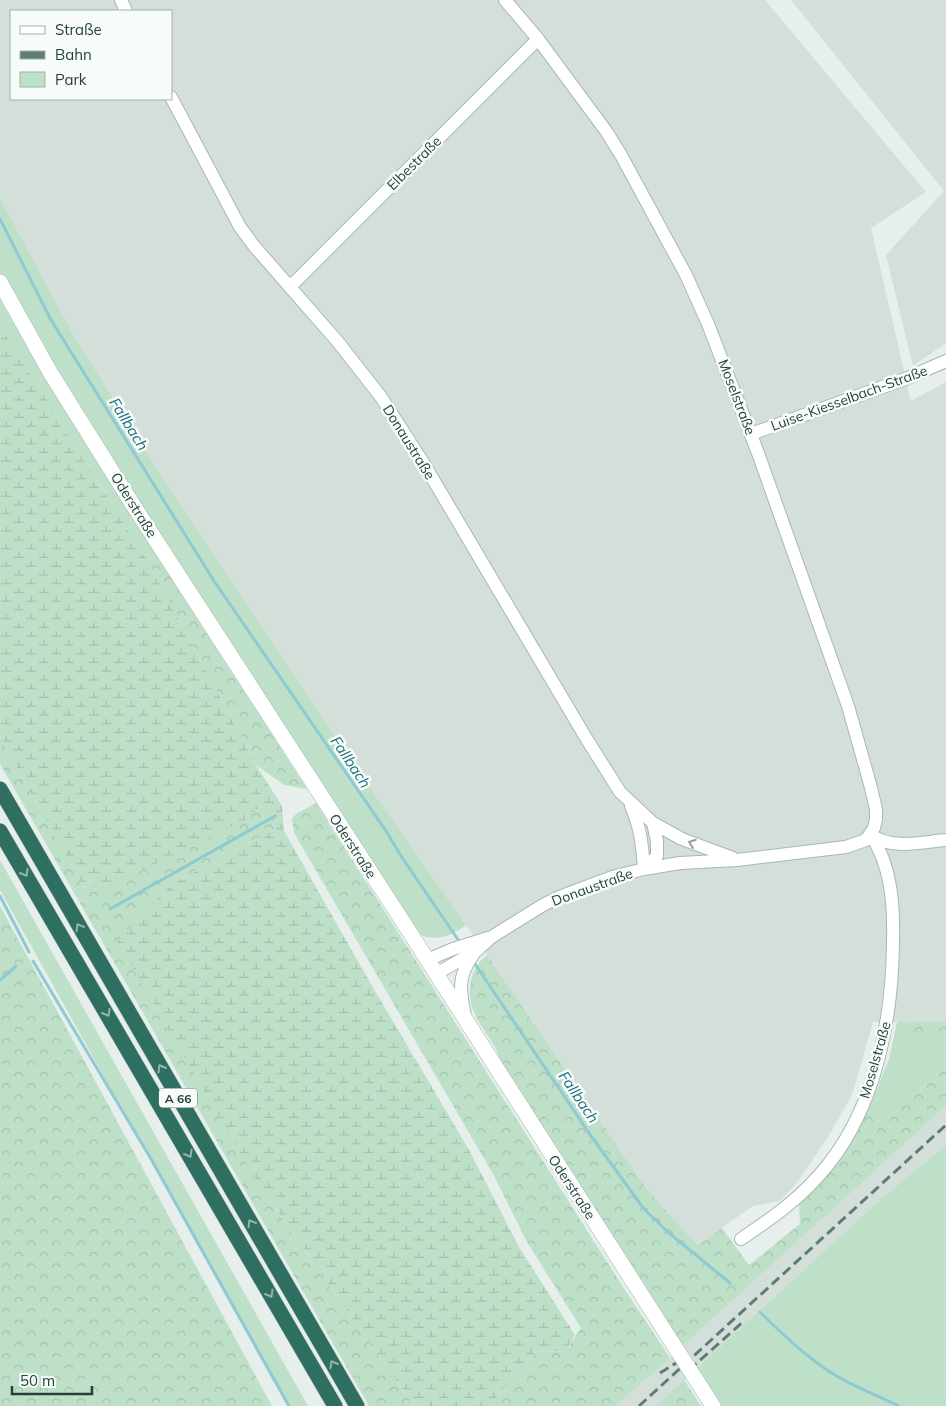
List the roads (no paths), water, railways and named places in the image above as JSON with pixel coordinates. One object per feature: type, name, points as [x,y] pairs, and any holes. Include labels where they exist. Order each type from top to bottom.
[{"type":"highway","name":"A 66","points":[[0,789],[357,1406]]},
{"type":"highway","name":"A 66","points":[[0,831],[334,1406]]},
{"type":"street","name":"Moselstraße","points":[[505,0],[538,38],[606,131],[635,179],[686,275],[708,324],[751,434],[827,647],[856,731],[876,809],[876,819],[871,835],[879,849],[887,871],[892,898],[893,929],[890,998],[885,1032],[872,1079],[860,1110],[828,1165],[784,1209],[741,1239]]},
{"type":"street","name":"Elbestraße","points":[[290,287],[538,38]]},
{"type":"street","name":"Donaustraße","points":[[172,99],[240,228],[350,356],[381,397],[434,481],[620,792],[653,823],[682,839],[737,860]]},
{"type":"street","name":"Oderstraße","points":[[0,282],[50,372],[133,505],[713,1406]]},
{"type":"street","name":"Luise-Kiesselbach-Straße","points":[[751,434],[909,378],[946,361]]},
{"type":"street","name":"Donaustraße","points":[[628,801],[641,832],[644,868]]},
{"type":"street","name":"Donaustraße","points":[[427,960],[453,949],[471,947],[490,938],[542,905],[559,897],[612,877],[644,868],[657,856],[657,841],[653,823]]},
{"type":"street","points":[[644,868],[680,863],[737,860],[846,847],[862,842],[871,835],[882,842],[895,844],[946,840]]},
{"type":"street","points":[[467,1024],[461,975],[462,963],[471,947]]},
{"type":"street","points":[[436,974],[462,963]]},
{"type":"waterway","name":"Fallbach","points":[[0,219],[51,320],[214,581],[386,831],[461,944]]},
{"type":"waterway","points":[[110,909],[275,816]]},
{"type":"waterway","points":[[0,896],[29,952]]},
{"type":"waterway","points":[[33,961],[151,1159],[289,1406]]},
{"type":"waterway","name":"Fallbach","points":[[473,961],[591,1136],[644,1209],[669,1233],[730,1283]]},
{"type":"waterway","points":[[0,980],[16,966]]},
{"type":"waterway","name":"Fallbach","points":[[760,1312],[811,1359],[830,1372],[855,1386],[899,1406]]},
{"type":"railway","points":[[639,1406],[946,1125]]},
{"type":"railway","points":[[689,1370],[745,1320]]},
{"type":"railway","points":[[660,1373],[681,1360]]}]
